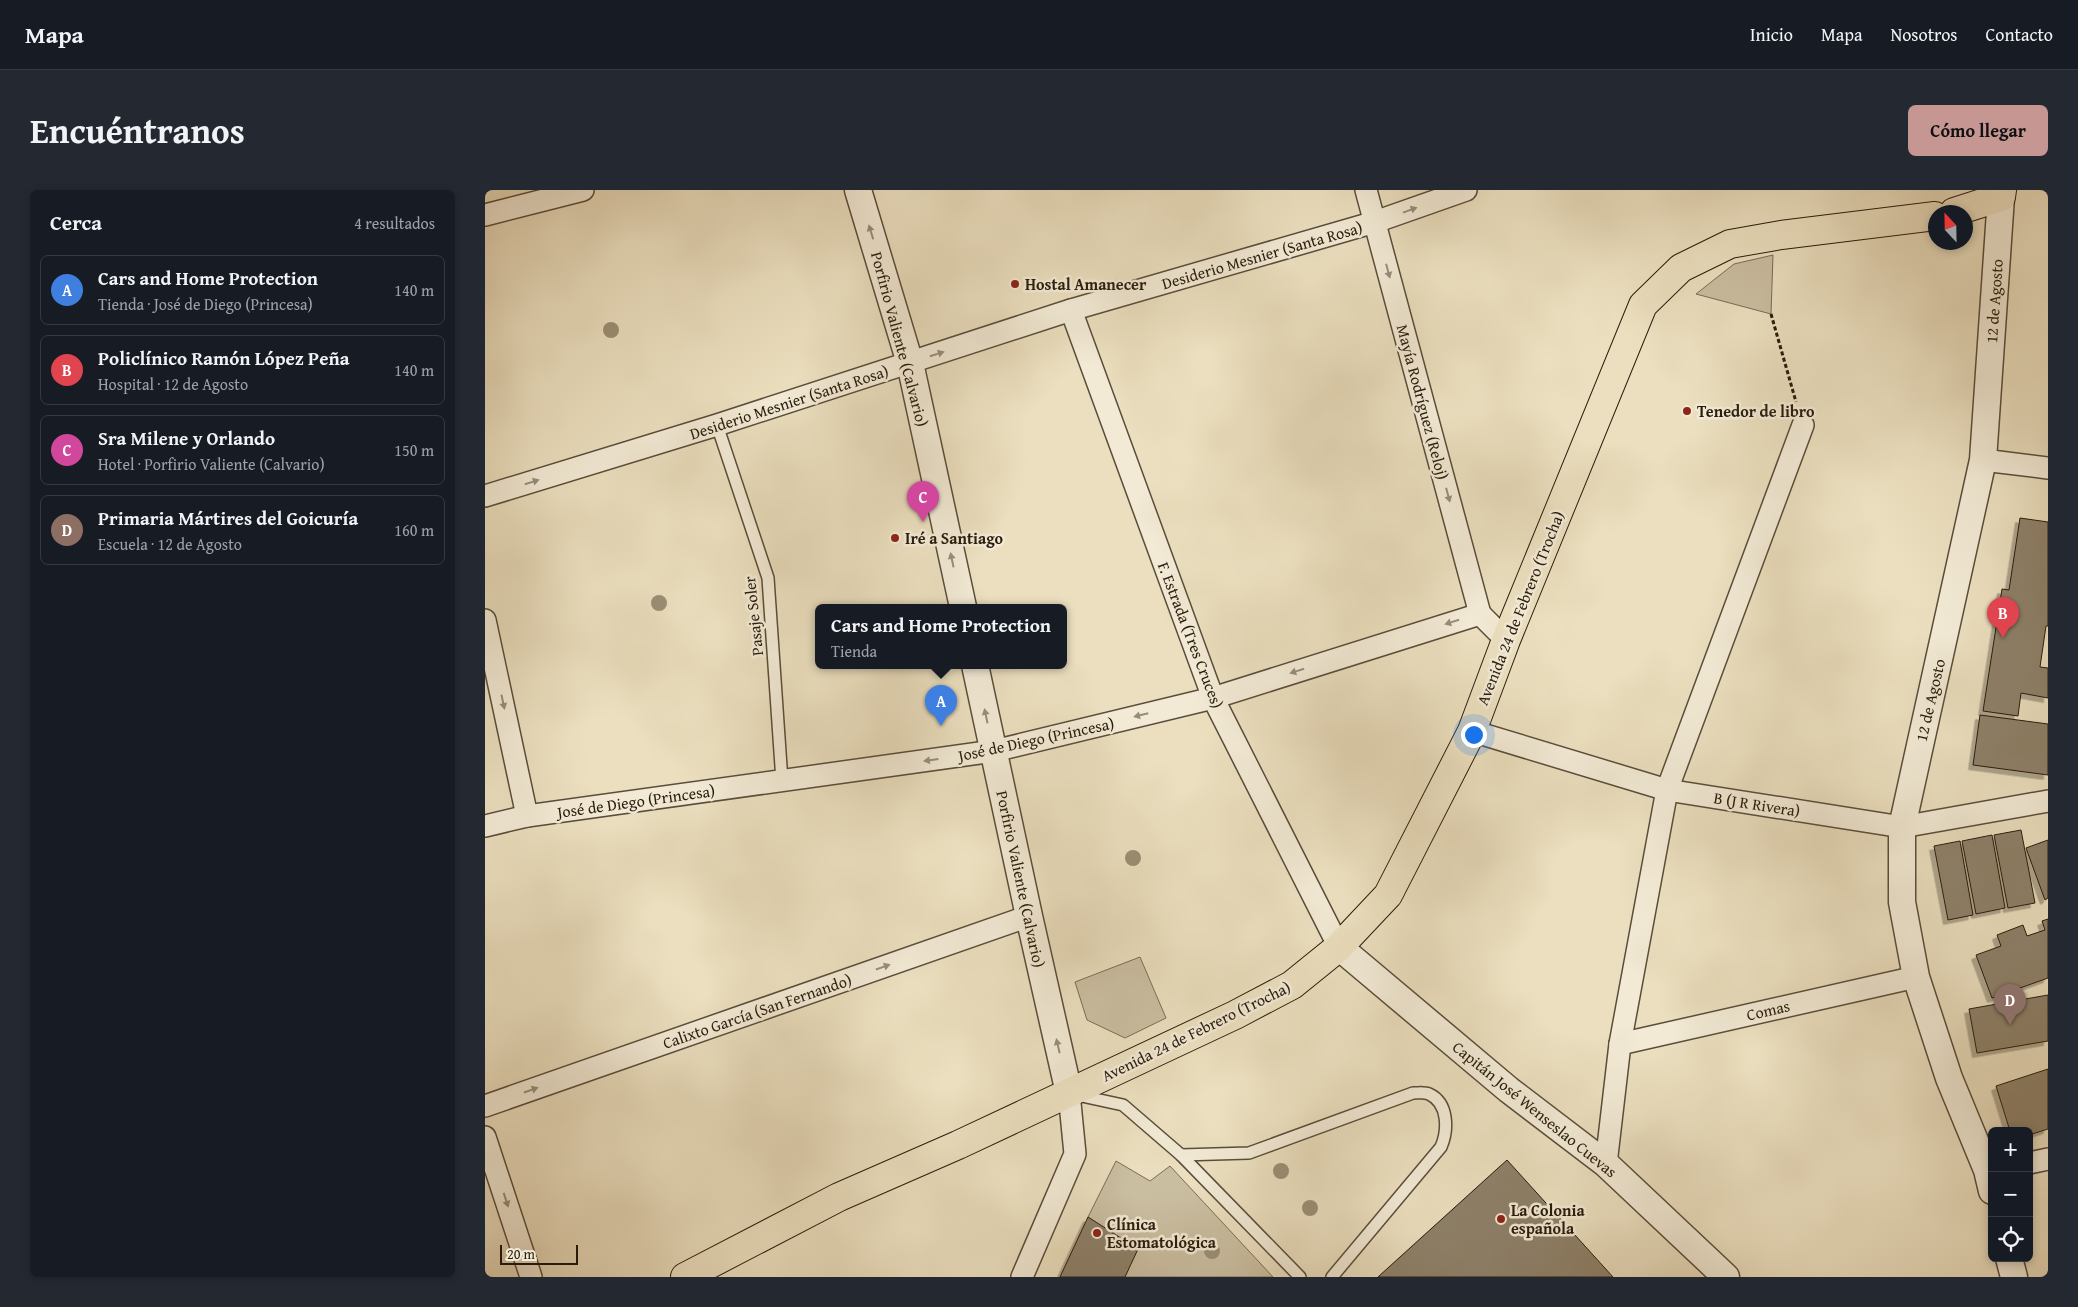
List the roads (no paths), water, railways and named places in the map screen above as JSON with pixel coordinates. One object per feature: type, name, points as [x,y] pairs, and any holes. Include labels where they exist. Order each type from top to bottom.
[{"type":"main road","points":[[1972,205],[2001,194]]},
{"type":"main road","name":"Avenida 24 de Febrero (Trocha)","points":[[685,1277],[839,1197],[1069,1093],[1235,1014],[1292,985],[1339,946],[1388,894],[1471,731],[1506,640],[1643,305],[1681,268],[1730,244],[1781,235],[1928,217]]},
{"type":"street","points":[[485,215],[583,190]]},
{"type":"street","name":"Porfirio Valiente (Calvario)","points":[[859,190],[910,363],[962,604]]},
{"type":"street","name":"Mayía Rodríguez (Reloj)","points":[[1366,190],[1480,614]]},
{"type":"street","name":"Desiderio Mesnier (Santa Rosa)","points":[[485,496],[717,425],[1071,310],[1375,222],[1466,190]]},
{"type":"street","name":"12 de Agosto","points":[[1988,1172],[1949,1078],[1916,976],[1902,902],[1901,827],[1983,460],[2001,194]]},
{"type":"street","name":"F. Estrada (Tres Cruces)","points":[[1071,310],[1213,698],[1339,946]]},
{"type":"street","points":[[1606,1164],[1620,1044],[1667,790],[1803,425]]},
{"type":"street","points":[[1983,460],[2048,468]]},
{"type":"street","points":[[1480,614],[1506,640]]},
{"type":"street","name":"José de Diego (Princesa)","points":[[485,826],[527,816],[994,751],[1213,698],[1480,614]]},
{"type":"street","points":[[485,620],[527,816]]},
{"type":"street","name":"Porfirio Valiente (Calvario)","points":[[976,669],[1069,1093]]},
{"type":"street","name":"B (J R Rivera)","points":[[1471,731],[1667,790],[1901,827],[2048,801]]},
{"type":"street","name":"Calixto García (San Fernando)","points":[[485,1106],[1029,916]]},
{"type":"street","name":"Capitán José Wenseslao Cuevas","points":[[1339,946],[1509,1090],[1606,1164],[1726,1277]]},
{"type":"street","name":"Comas","points":[[1620,1044],[1916,976]]},
{"type":"street","points":[[1022,1277],[1075,1154],[1069,1093]]},
{"type":"street","points":[[485,1137],[531,1277]]},
{"type":"street","points":[[2033,1161],[2048,1159]]},
{"type":"street","points":[[2010,1262],[2013,1277]]},
{"type":"lane","name":"Pasaje Soler","points":[[717,425],[768,578],[782,781]]},
{"type":"lane","points":[[1069,1093],[1123,1105],[1181,1154],[1300,1277]]},
{"type":"lane","points":[[1181,1154],[1249,1153],[1413,1093],[1427,1093],[1437,1099],[1446,1118],[1447,1134],[1441,1147],[1332,1277]]},
{"type":"place","name":"Hostal Amanecer","points":[[1015,284]]},
{"type":"place","name":"Tenedor de libro","points":[[1687,411]]},
{"type":"place","name":"Sra Milene y Orlando","points":[[923,522]]},
{"type":"place","name":"Iré a Santiago","points":[[895,538]]},
{"type":"place","name":"Policlínico Ramón López Peña","points":[[2003,638]]},
{"type":"place","name":"Cars and Home Protection","points":[[941,726]]},
{"type":"place","name":"Primaria Mártires del Goicuría","points":[[2010,1025]]},
{"type":"place","name":"La Colonia española","points":[[1501,1219]]},
{"type":"place","name":"Clínica Estomatológica","points":[[1097,1233]]}]
